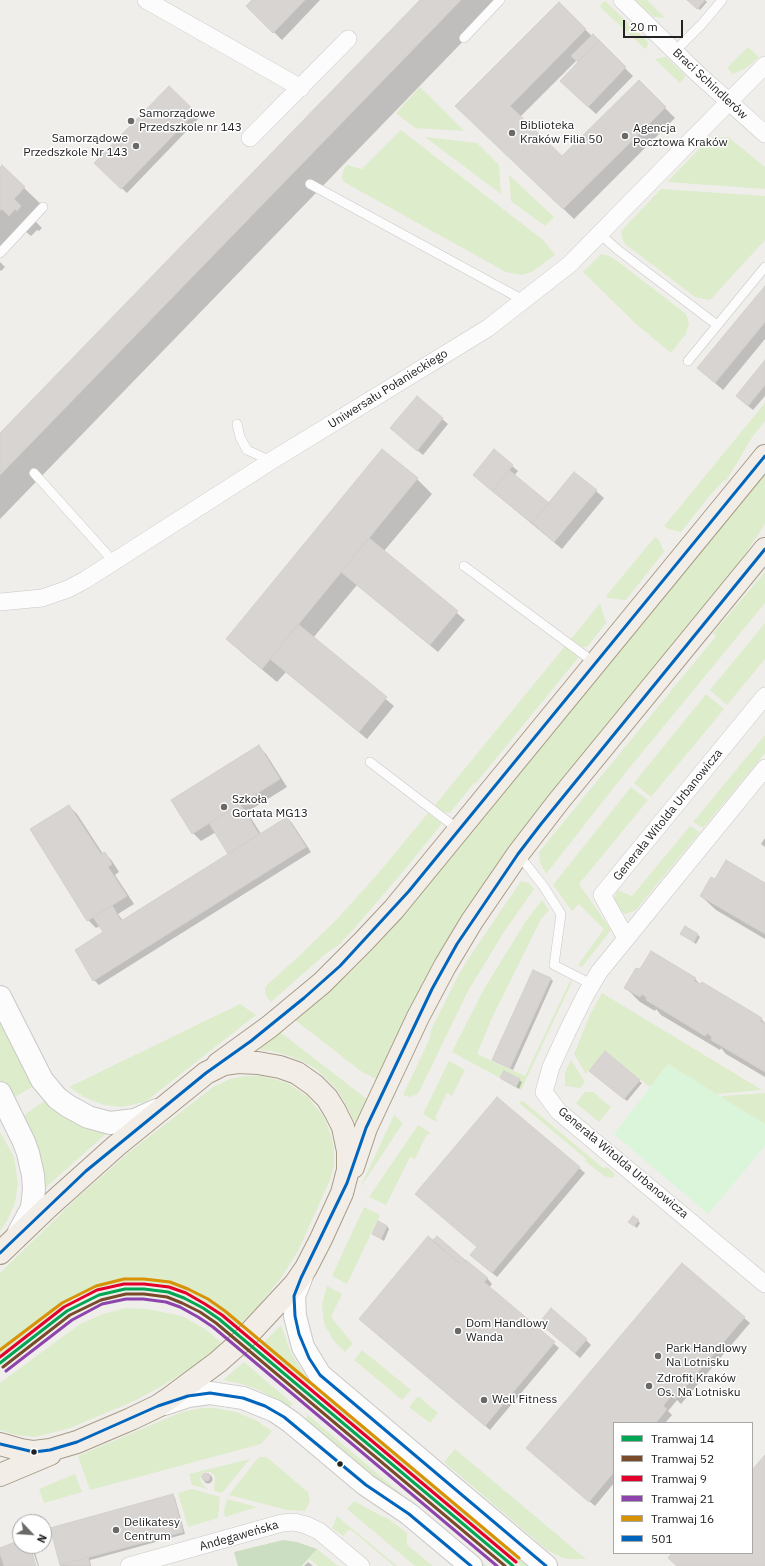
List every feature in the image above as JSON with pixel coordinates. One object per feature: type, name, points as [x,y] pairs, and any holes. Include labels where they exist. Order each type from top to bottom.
[{"type":"main road","points":[[5,1248],[86,1171],[206,1073],[269,1027],[340,966],[394,909],[765,456]]},
{"type":"main road","points":[[0,1475],[158,1406],[212,1367],[243,1340],[286,1295],[306,1268],[342,1193],[366,1128],[432,989],[457,944],[518,854],[558,802],[765,549]]},
{"type":"main road","points":[[206,1073],[230,1063],[258,1063],[289,1070],[307,1079],[314,1085],[327,1098],[335,1111],[345,1134],[349,1161],[342,1193]]},
{"type":"main road","points":[[0,1444],[34,1452],[50,1450],[77,1442]]},
{"type":"street","points":[[146,0],[300,88]]},
{"type":"street","name":"Braci Schindlerów","points":[[622,0],[674,52],[765,134]]},
{"type":"street","points":[[250,138],[348,39]]},
{"type":"street","name":"Uniwersału Połanieckiego","points":[[0,602],[28,600],[54,594],[85,580],[271,461],[488,328],[566,268],[765,64]]},
{"type":"street","name":"Generała Witolda Urbanowicza","points":[[626,938],[602,895],[765,696]]},
{"type":"street","name":"Generała Witolda Urbanowicza","points":[[765,768],[626,938],[591,984],[551,1067],[544,1092],[558,1111],[765,1284]]},
{"type":"street","points":[[0,997],[42,1080],[57,1098],[68,1106],[101,1121],[118,1123],[144,1117],[168,1103]]},
{"type":"street","points":[[0,1094],[26,1148],[31,1164],[34,1182],[32,1208],[23,1226],[5,1248]]},
{"type":"street","points":[[306,1268],[294,1296],[295,1316],[303,1347],[320,1375],[547,1564]]},
{"type":"street","points":[[158,1406],[188,1396],[210,1393],[243,1398],[275,1411],[366,1485],[409,1514],[471,1566]]},
{"type":"street","name":"Andegaweńska","points":[[129,1566],[282,1523],[294,1522],[306,1525],[319,1531],[361,1566]]},
{"type":"lane","points":[[464,38],[500,0]]},
{"type":"lane","points":[[674,52],[702,24],[722,0]]},
{"type":"lane","points":[[310,184],[523,300]]},
{"type":"lane","points":[[0,252],[43,207]]},
{"type":"lane","points":[[600,234],[618,250],[717,325]]},
{"type":"lane","points":[[688,361],[765,267]]},
{"type":"lane","points":[[237,424],[240,437],[248,450],[271,461]]},
{"type":"lane","points":[[34,473],[114,562]]},
{"type":"lane","points":[[464,566],[595,663]]},
{"type":"lane","points":[[370,762],[459,830]]},
{"type":"lane","points":[[518,854],[544,887],[561,914],[554,965],[591,984]]},
{"type":"green space","points":[[634,0],[647,0],[665,18],[654,17]]},
{"type":"green space","points":[[605,1],[648,42],[647,48],[645,49],[600,7]]},
{"type":"green space","points":[[748,47],[759,57],[746,68],[733,74],[727,68]]},
{"type":"green space","points":[[666,57],[686,76],[680,83],[655,59]]},
{"type":"green space","points":[[420,87],[464,131],[415,128],[396,113]]},
{"type":"green space","points":[[401,130],[543,240],[555,255],[532,272],[522,275],[506,272],[344,182],[342,178],[343,171],[347,165],[362,169]]},
{"type":"green space","points":[[425,137],[477,143],[499,165],[501,194]]},
{"type":"green space","points":[[728,137],[765,167],[765,189],[667,182],[707,141],[712,138]]},
{"type":"green space","points":[[509,175],[554,217],[545,226],[511,201]]},
{"type":"green space","points":[[661,189],[765,196],[765,240],[709,300],[695,297],[625,244],[622,238],[621,231]]},
{"type":"green space","points":[[601,254],[616,260],[686,314],[689,323],[686,334],[671,353],[636,324],[583,272]]},
{"type":"green space","points":[[765,403],[765,421],[753,436],[726,481],[724,480],[707,499],[681,532],[668,529],[664,526]]},
{"type":"green space","points":[[765,472],[765,524],[746,553],[593,741],[512,845],[451,934],[422,984],[378,1080],[362,1072],[295,1020],[353,970],[390,931]]},
{"type":"green space","points":[[655,537],[659,540],[664,552],[626,600],[608,598],[606,596]]},
{"type":"green space","points":[[765,572],[765,603],[622,777],[546,874],[540,863],[539,852],[716,636],[713,633]]},
{"type":"green space","points":[[600,603],[606,623],[587,647],[582,647],[571,639]]},
{"type":"green space","points":[[765,623],[765,659],[727,705],[710,690]]},
{"type":"green space","points":[[565,646],[578,658],[450,813],[444,812],[435,805]]},
{"type":"green space","points":[[706,694],[724,709],[651,797],[634,783]]},
{"type":"green space","points":[[765,735],[765,753],[703,828],[693,822]]},
{"type":"green space","points":[[631,787],[648,800],[579,884],[611,930],[582,967],[578,965],[604,929],[579,904],[572,911],[553,885]]},
{"type":"green space","points":[[428,813],[441,823],[441,825],[401,874],[342,941],[343,942],[324,955],[271,1002],[265,994],[265,988],[268,984],[337,919],[376,876]]},
{"type":"green space","points":[[690,826],[700,832],[636,910],[626,914],[621,912],[613,900],[618,890],[632,896]]},
{"type":"green space","points":[[521,881],[529,883],[534,889],[504,932],[468,991],[418,1094],[410,1097],[403,1095],[430,1038],[431,1030],[457,978],[468,959]]},
{"type":"green space","points":[[542,900],[549,910],[541,919],[492,1018],[477,1054],[525,1076],[570,981],[572,982],[521,1090],[516,1087],[520,1079],[504,1071],[500,1078],[452,1052],[484,989],[526,921]]},
{"type":"green space","points":[[602,993],[762,1090],[716,1094],[668,1064],[650,1087],[605,1051],[586,1074],[574,1054],[590,1015]]},
{"type":"green space","points":[[240,1004],[256,1015],[145,1102],[122,1107],[104,1105],[84,1097],[69,1087]]},
{"type":"green space","points":[[0,1010],[37,1084],[10,1100],[0,1080]]},
{"type":"green space","points":[[280,1032],[368,1100],[356,1121],[354,1121],[336,1088],[316,1069],[289,1056],[272,1051],[260,1050],[260,1048]]},
{"type":"green space","points":[[571,1060],[585,1082],[580,1088],[565,1086],[565,1072]]},
{"type":"green space","points":[[449,1061],[465,1070],[452,1096],[447,1093],[435,1118],[437,1119],[436,1122],[423,1114]]},
{"type":"green space","points":[[668,1064],[765,1124],[765,1146],[708,1214],[614,1134]]},
{"type":"green space","points":[[245,1076],[261,1076],[274,1079],[289,1084],[307,1096],[324,1117],[334,1148],[334,1165],[330,1180],[298,1251],[281,1278],[259,1305],[237,1328],[210,1306],[176,1288],[140,1282],[110,1285],[73,1299],[0,1355],[0,1273],[79,1196],[132,1150],[213,1087],[230,1079]]},
{"type":"green space","points":[[585,1092],[593,1092],[611,1107],[599,1122],[576,1103]]},
{"type":"green space","points":[[765,1093],[765,1141],[699,1106],[723,1096]]},
{"type":"green space","points":[[48,1098],[108,1132],[44,1189],[19,1119]]},
{"type":"green space","points":[[523,1101],[603,1168],[607,1167],[615,1174],[613,1178],[604,1176],[585,1161],[586,1159],[519,1103]]},
{"type":"green space","points":[[394,1115],[403,1123],[360,1188]]},
{"type":"green space","points":[[418,1125],[430,1133],[429,1135],[427,1134],[415,1159],[410,1157],[386,1205],[369,1197]]},
{"type":"green space","points":[[0,1132],[14,1157],[18,1184],[15,1203],[7,1221],[0,1231]]},
{"type":"green space","points":[[364,1207],[380,1215],[347,1284],[332,1276]]},
{"type":"green space","points":[[327,1286],[342,1294],[331,1317],[353,1343],[345,1352],[334,1341],[324,1324],[322,1304]]},
{"type":"green space","points":[[125,1308],[147,1309],[182,1316],[205,1329],[222,1343],[194,1366],[162,1386],[132,1402],[70,1428],[35,1437],[15,1435],[0,1430],[0,1383],[80,1324],[103,1314]]},
{"type":"green space","points":[[281,1325],[291,1353],[311,1382],[307,1387],[260,1346]]},
{"type":"green space","points":[[362,1350],[411,1390],[402,1400],[354,1360]]},
{"type":"green space","points":[[244,1362],[293,1404],[290,1407],[259,1390],[242,1384],[223,1380]]},
{"type":"green space","points":[[325,1395],[529,1566],[521,1566],[322,1398]]},
{"type":"green space","points":[[418,1396],[438,1413],[430,1423],[409,1407]]},
{"type":"green space","points":[[202,1408],[214,1408],[236,1412],[257,1421],[272,1431],[261,1444],[90,1490],[78,1456],[182,1412]]},
{"type":"green space","points":[[308,1415],[487,1566],[480,1566],[305,1419]]},
{"type":"green space","points":[[455,1449],[586,1559],[563,1558],[547,1550],[444,1462]]},
{"type":"green space","points":[[260,1457],[269,1459],[308,1492],[310,1501],[305,1511],[287,1510],[229,1495]]},
{"type":"green space","points":[[250,1459],[222,1493],[214,1491],[215,1476],[210,1472],[204,1472],[200,1478],[202,1484],[208,1489],[192,1485],[189,1474]]},
{"type":"green space","points":[[75,1474],[82,1492],[44,1503],[39,1489]]},
{"type":"green space","points":[[192,1489],[220,1497],[218,1518],[188,1527],[178,1493]]},
{"type":"green space","points":[[227,1499],[257,1507],[225,1517],[224,1511]]},
{"type":"green space","points":[[354,1501],[385,1518],[386,1517],[407,1533],[407,1545],[433,1566],[415,1566],[347,1509]]},
{"type":"green space","points":[[337,1516],[397,1566],[394,1566],[350,1529],[343,1536],[332,1528]]},
{"type":"green space","points":[[283,1540],[297,1542],[317,1549],[302,1566],[238,1566],[234,1552]]},
{"type":"green space","points":[[317,1549],[338,1566],[318,1566],[309,1559]]},
{"type":"building","points":[[252,0],[305,0],[273,33],[246,6]]},
{"type":"building","points":[[420,0],[461,0],[0,475],[0,433]]},
{"type":"building","points":[[687,0],[705,0],[697,9]]},
{"type":"building","points":[[559,2],[586,29],[510,106],[562,156],[639,80],[666,107],[563,209],[455,106]]},
{"type":"building","points":[[593,34],[599,40],[578,62],[571,56]]},
{"type":"building","points":[[599,40],[626,67],[588,107],[560,81]]},
{"type":"building","name":"Samorządowe Przedszkole Nr 143","points":[[169,86],[196,112],[121,189],[94,163]]},
{"type":"building","points":[[2,165],[25,187],[14,199],[21,206],[17,211],[15,209],[9,216],[2,209],[0,211],[0,168]]},
{"type":"building","points":[[765,286],[765,322],[715,383],[697,368]]},
{"type":"building","points":[[765,360],[765,385],[748,406],[736,396]]},
{"type":"building","points":[[417,396],[443,418],[417,451],[390,428]]},
{"type":"building","points":[[382,449],[418,478],[262,669],[226,639]]},
{"type":"building","points":[[494,449],[513,465],[492,491],[473,475]]},
{"type":"building","points":[[509,470],[549,503],[532,523],[492,491]]},
{"type":"building","points":[[574,472],[597,490],[554,542],[532,523]]},
{"type":"building","points":[[369,538],[458,611],[430,645],[341,572]]},
{"type":"building","points":[[298,624],[387,697],[359,732],[270,659]]},
{"type":"building","points":[[259,745],[280,779],[192,834],[171,800]]},
{"type":"building","points":[[240,804],[259,834],[228,854],[209,823]]},
{"type":"building","points":[[69,805],[101,854],[105,852],[112,864],[108,867],[127,896],[87,921],[30,829]]},
{"type":"building","points":[[287,817],[306,847],[93,981],[75,950],[103,932],[93,917],[112,905],[121,921]]},
{"type":"building","points":[[726,860],[765,883],[765,934],[700,896],[711,877],[715,879]]},
{"type":"building","points":[[685,926],[698,934],[694,942],[680,934]]},
{"type":"building","points":[[651,951],[696,978],[694,981],[700,984],[702,982],[762,1018],[760,1021],[765,1024],[765,1072],[711,1040],[712,1037],[707,1033],[705,1036],[646,1000],[647,998],[642,994],[640,997],[624,988],[636,968],[640,969]]},
{"type":"building","points":[[533,970],[551,978],[510,1068],[492,1060]]},
{"type":"building","points":[[605,1051],[640,1080],[624,1099],[589,1071]]},
{"type":"building","points":[[504,1071],[520,1079],[516,1087],[500,1078]]},
{"type":"building","points":[[497,1097],[580,1167],[492,1273],[470,1255],[477,1247],[415,1194]]},
{"type":"building","points":[[633,1216],[639,1220],[634,1226],[628,1222]]},
{"type":"building","points":[[378,1221],[387,1226],[381,1239],[372,1234]]},
{"type":"building","name":"Dom Handlowy Wanda","points":[[428,1236],[462,1265],[466,1260],[488,1278],[484,1282],[555,1342],[485,1426],[359,1319]]},
{"type":"building","points":[[437,1236],[465,1260],[462,1265],[432,1241]]},
{"type":"building","name":"Park Handlowy Na Lotnisku","points":[[682,1263],[745,1317],[675,1399],[671,1396],[663,1406],[667,1409],[657,1422],[613,1422],[613,1473],[589,1502],[526,1448]]},
{"type":"building","points":[[551,1308],[587,1339],[575,1353],[539,1323]]},
{"type":"building","points":[[765,1455],[765,1566],[677,1566],[668,1558],[671,1554],[753,1554],[753,1469]]},
{"type":"building","points":[[204,1473],[208,1473],[210,1477],[208,1481],[204,1481],[202,1479],[202,1475]]},
{"type":"building","name":"Delikatesy Centrum","points":[[173,1494],[183,1532],[60,1565],[52,1535],[52,1527]]},
{"type":"building","points":[[12,1543],[12,1554],[32,1554],[36,1566],[4,1566],[0,1554],[0,1548]]},
{"type":"building","points":[[88,1557],[90,1565],[60,1565]]},
{"type":"tram line","name":"16","points":[[0,1350],[62,1303],[96,1286],[124,1279],[144,1279],[170,1282],[188,1289],[208,1299],[225,1311],[519,1558]]},
{"type":"tram line","name":"9","points":[[0,1357],[64,1307],[97,1290],[124,1284],[144,1284],[169,1287],[186,1293],[222,1315],[516,1562]]},
{"type":"tram line","name":"14","points":[[0,1363],[67,1311],[99,1295],[125,1289],[144,1289],[168,1292],[184,1298],[203,1308],[219,1319],[513,1566]]},
{"type":"tram line","name":"52","points":[[3,1367],[70,1315],[101,1300],[126,1294],[144,1294],[167,1297],[200,1312],[216,1323],[505,1566]]},
{"type":"tram line","name":"21","points":[[6,1371],[72,1320],[102,1304],[126,1299],[143,1299],[166,1302],[180,1307],[213,1327],[497,1566]]},
{"type":"transit line","name":"501","points":[[0,1253],[86,1171],[206,1073],[251,1041],[304,998],[340,966],[409,891],[765,456]]},
{"type":"transit line","name":"501","points":[[546,1566],[320,1375],[309,1358],[299,1334],[295,1316],[294,1296],[301,1278],[347,1183],[366,1128],[432,989],[457,944],[518,854],[541,824],[765,549]]},
{"type":"transit line","name":"501","points":[[0,1444],[34,1452],[50,1450],[77,1442],[158,1406],[188,1396],[210,1393],[243,1398],[265,1406],[284,1417],[366,1485],[409,1514],[471,1566]]},
{"type":"place","name":"Samorządowe Przedszkole nr 143","points":[[131,121]]},
{"type":"place","name":"Biblioteka Kraków Filia 50","points":[[512,133]]},
{"type":"place","name":"Agencja Pocztowa Kraków","points":[[625,136]]},
{"type":"place","name":"Samorządowe Przedszkole Nr 143","points":[[136,146]]},
{"type":"place","name":"Szkoła Gortata MG13","points":[[224,807]]},
{"type":"place","name":"Dom Handlowy Wanda","points":[[458,1331]]},
{"type":"place","name":"Park Handlowy Na Lotnisku","points":[[658,1356]]},
{"type":"place","name":"Zdrofit Kraków Os. Na Lotnisku","points":[[649,1386]]},
{"type":"place","name":"Well Fitness","points":[[484,1400]]},
{"type":"place","name":"Delikatesy Centrum","points":[[116,1530]]}]
